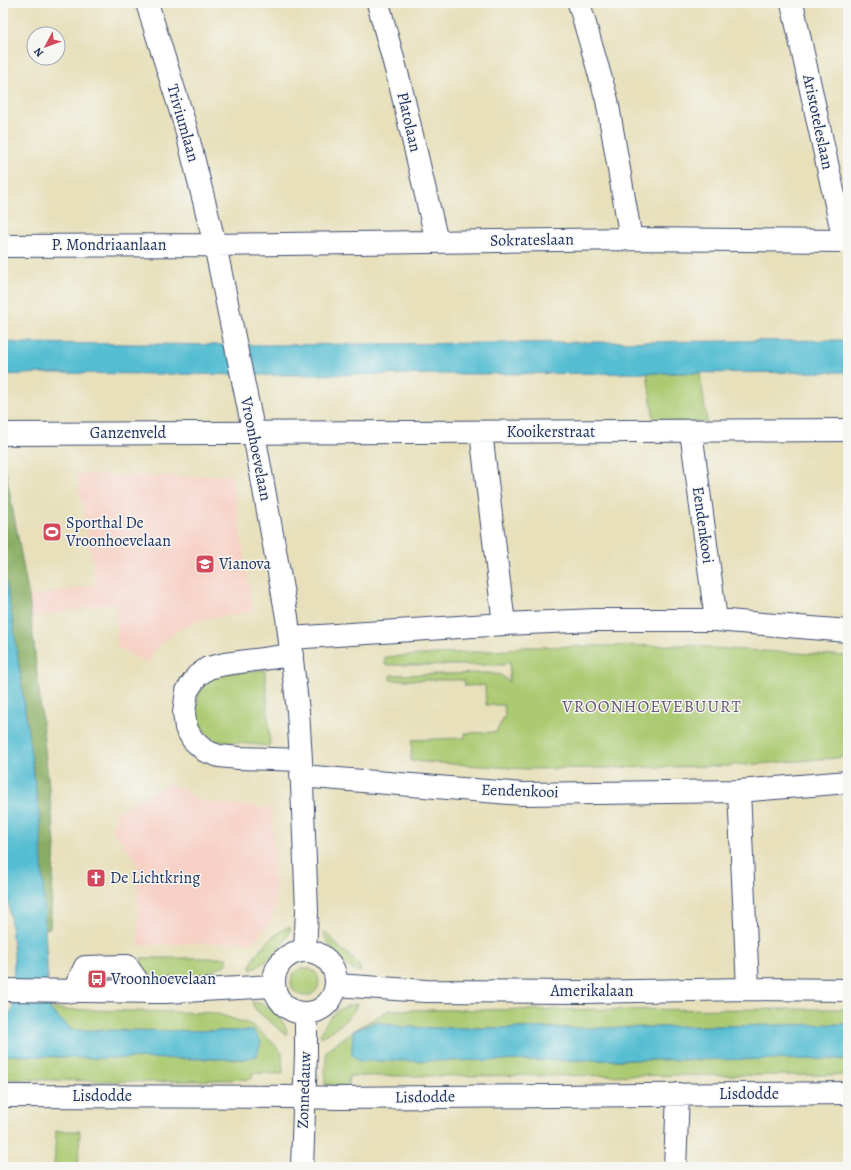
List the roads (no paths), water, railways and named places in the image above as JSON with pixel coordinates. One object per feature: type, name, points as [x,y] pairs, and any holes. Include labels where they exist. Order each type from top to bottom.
[{"type":"street","name":"Triviumlaan","points":[[147,3],[186,125],[215,245]]},
{"type":"street","name":"Platolaan","points":[[378,3],[401,88],[437,242]]},
{"type":"street","points":[[579,3],[607,100],[631,239]]},
{"type":"street","name":"Aristoteleslaan","points":[[792,3],[846,241]]},
{"type":"street","name":"Sokrateslaan","points":[[215,245],[631,239],[846,241]]},
{"type":"street","name":"P. Mondriaanlaan","points":[[3,246],[215,245]]},
{"type":"street","name":"Vroonhoevelaan","points":[[215,245],[254,434],[291,646],[298,711],[301,768],[307,911],[305,950]]},
{"type":"street","name":"Kooikerstraat","points":[[254,434],[848,430]]},
{"type":"street","name":"Eendenkooi","points":[[691,431],[716,620]]},
{"type":"street","points":[[481,432],[504,624]]},
{"type":"street","name":"Ganzenveld","points":[[3,434],[254,434]]},
{"type":"street","points":[[301,768],[219,756],[205,751],[193,740],[186,728],[184,713],[187,690],[196,676],[208,668],[291,646],[504,624],[596,620],[716,620],[848,631]]},
{"type":"street","name":"Eendenkooi","points":[[301,768],[523,794],[739,791],[848,782]]},
{"type":"street","points":[[739,791],[748,989]]},
{"type":"street","points":[[305,950],[322,955],[328,961],[333,968],[336,977],[336,985],[334,994],[323,1008],[306,1014],[294,1012],[284,1006],[277,997],[274,986],[274,975],[278,965],[285,957],[295,952],[305,950]]},
{"type":"street","name":"Amerikalaan","points":[[336,985],[425,992],[583,992],[748,989],[848,990]]},
{"type":"street","points":[[4,990],[145,992],[274,986]]},
{"type":"street","name":"Zonnedauw","points":[[302,1167],[306,1014]]},
{"type":"street","name":"Lisdodde","points":[[3,1096],[338,1098],[848,1093]]},
{"type":"street","points":[[675,1167],[678,1094]]},
{"type":"water","points":[[848,340],[848,372],[264,375],[45,373],[3,375],[3,341],[19,343],[255,345]]},
{"type":"water","points":[[3,564],[14,629],[40,820],[49,1009],[72,1030],[254,1031],[261,1042],[257,1056],[244,1059],[90,1058],[3,1055],[3,1023],[13,1008],[14,955],[3,845]]},
{"type":"water","points":[[376,1022],[403,1027],[435,1028],[593,1028],[848,1024],[848,1059],[359,1061],[352,1055],[353,1031]]},
{"type":"place","name":"Sporthal De Vroonhoevelaan","points":[[52,532]]},
{"type":"place","name":"Vianova","points":[[205,564]]},
{"type":"place","name":"De Lichtkring","points":[[96,878]]},
{"type":"place","name":"Vroonhoevelaan","points":[[97,979]]},
{"type":"district","name":"VROONHOEVEBUURT","points":[[652,706]]}]
